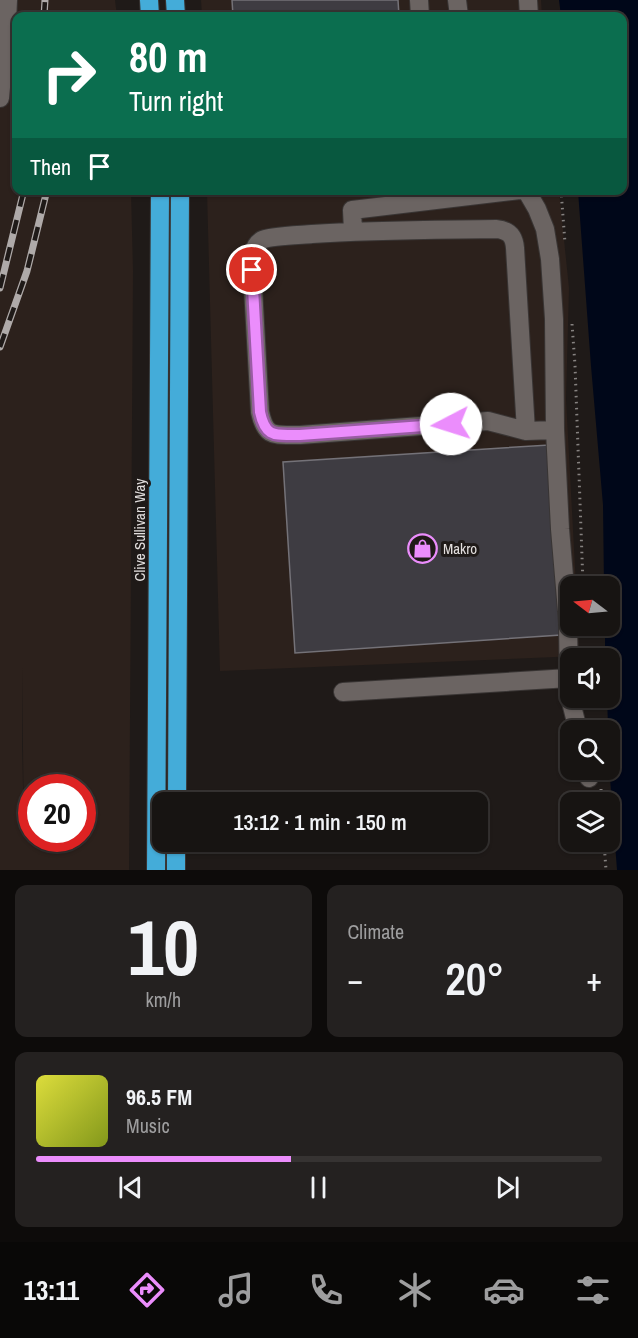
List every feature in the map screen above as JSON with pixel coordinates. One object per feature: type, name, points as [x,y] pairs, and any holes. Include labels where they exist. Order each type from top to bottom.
[{"type":"highway","name":"Clive Sullivan Way","points":[[156,870],[160,195]]},
{"type":"highway","points":[[177,792],[180,195]]},
{"type":"highway","points":[[176,852],[176,870]]},
{"type":"street","points":[[0,98],[8,0]]},
{"type":"street","points":[[529,195],[544,229],[550,259],[554,320],[555,430],[568,648]]},
{"type":"street","points":[[352,231],[352,210],[432,196]]},
{"type":"street","points":[[526,431],[515,248],[512,236],[507,231],[496,229],[352,231],[286,236],[262,240],[257,245],[252,255],[260,412],[263,425],[271,434],[300,435],[488,421],[526,431],[555,430]]},
{"type":"street","points":[[343,692],[560,678]]},
{"type":"path","points":[[561,195],[566,249]]},
{"type":"path","points":[[572,319],[583,576]]},
{"type":"path","points":[[605,852],[606,870]]},
{"type":"shaded area","points":[[0,0],[115,0],[116,12],[12,12],[12,195],[131,195],[133,271],[129,870],[0,870]],"holes":[[[22,668],[23,774],[96,774],[96,852],[18,852],[18,774],[23,774]]]},
{"type":"shaded area","points":[[201,0],[541,0],[542,12],[202,12]]},
{"type":"shaded area","points":[[207,195],[559,195],[569,288],[566,399],[575,576],[560,576],[560,636],[578,636],[579,648],[560,648],[560,657],[220,671]]},
{"type":"water","points":[[559,0],[638,0],[638,870],[617,870],[616,852],[620,852],[620,792],[611,792],[610,780],[620,780],[620,720],[608,720],[607,708],[620,708],[620,648],[605,648],[605,636],[620,636],[620,576],[604,576],[603,505],[578,195],[627,195],[627,12],[560,12]]},
{"type":"building","points":[[232,0],[398,0],[399,12],[233,12]]},
{"type":"building","name":"Makro","points":[[549,445],[560,635],[295,653],[283,462]]},
{"type":"railway","points":[[44,12],[45,0]]},
{"type":"railway","points":[[0,288],[23,195]]},
{"type":"railway","points":[[0,347],[27,271],[46,195]]},
{"type":"place","name":"Makro","points":[[422,549]]},
{"type":"route","points":[[252,270],[260,412],[263,425],[271,434],[354,432],[451,424]]}]
